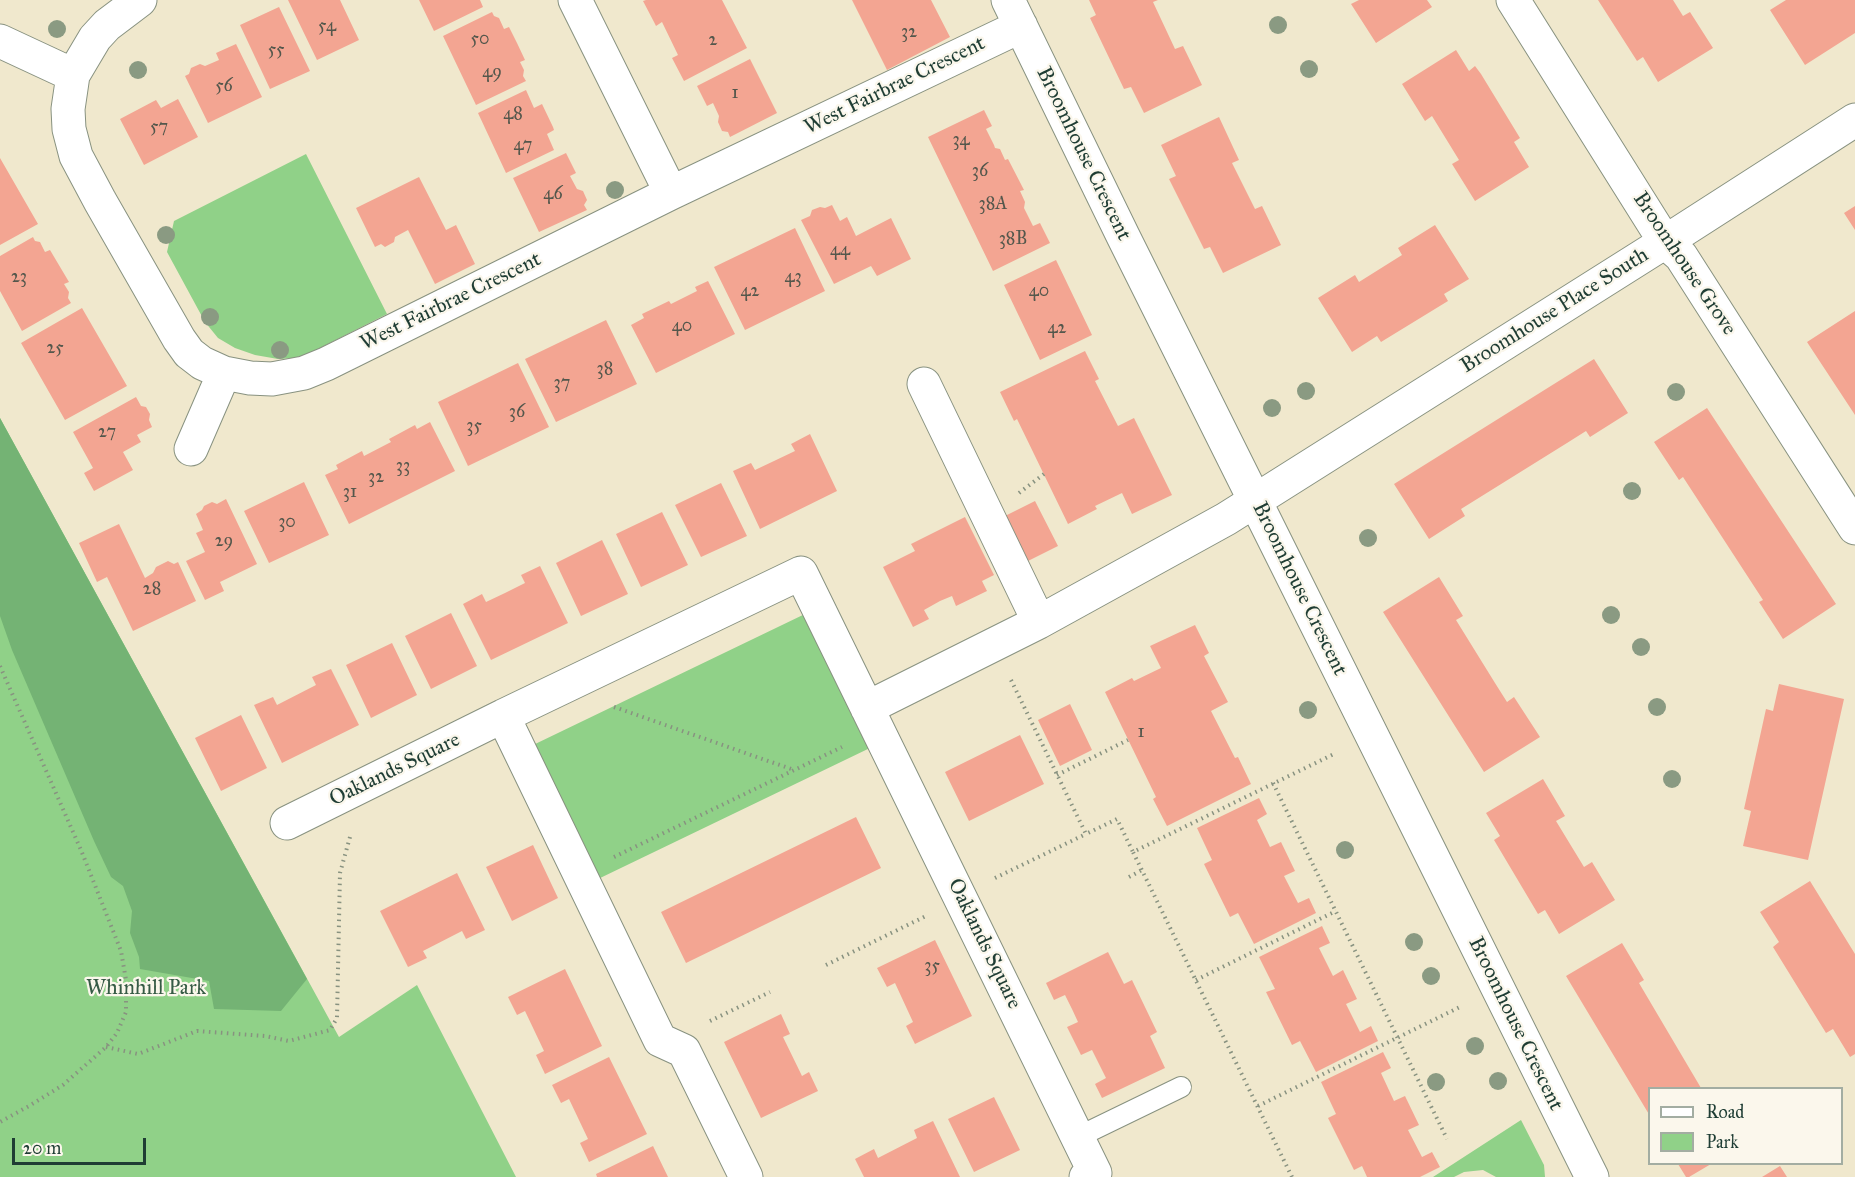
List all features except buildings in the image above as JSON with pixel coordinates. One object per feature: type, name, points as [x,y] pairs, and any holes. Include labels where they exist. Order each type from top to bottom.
[{"type":"street","name":"West Fairbrae Crescent","points":[[140,0],[114,19],[95,38],[73,75],[68,109],[72,142],[83,170],[189,353],[202,363],[224,373],[272,379],[304,373],[353,351],[671,193],[1014,13]]},
{"type":"street","points":[[575,0],[671,193]]},
{"type":"street","name":"Broomhouse Grove","points":[[1513,0],[1665,242],[1681,256],[1855,528]]},
{"type":"street","name":"Broomhouse Crescent","points":[[1014,13],[1592,1177]]},
{"type":"street","points":[[0,40],[73,75]]},
{"type":"street","name":"Broomhouse Place South","points":[[1255,501],[1855,120]]},
{"type":"street","points":[[191,449],[224,373]]},
{"type":"street","points":[[924,384],[1039,622]]},
{"type":"street","points":[[873,718],[994,645],[1255,501]]},
{"type":"street","name":"Oaklands Square","points":[[287,823],[801,573],[1095,1173],[1086,1177]]},
{"type":"street","points":[[503,716],[660,1040],[684,1051],[746,1177]]},
{"type":"lane","points":[[1078,1137],[1181,1087]]},
{"type":"path","points":[[994,645],[1086,834]]},
{"type":"path","points":[[0,666],[81,850],[121,951],[126,980],[126,1012],[117,1033],[106,1047],[63,1085],[0,1122]]},
{"type":"path","points":[[609,705],[795,770]]},
{"type":"path","points":[[580,874],[795,770],[873,718]]},
{"type":"path","points":[[1133,852],[1371,735]]},
{"type":"path","points":[[1057,775],[1128,740]]},
{"type":"path","points":[[1273,783],[1447,1139]]},
{"type":"path","points":[[826,965],[1117,819],[1292,1177]]},
{"type":"path","points":[[106,1047],[138,1054],[197,1031],[265,1036],[289,1041],[330,1030],[337,1018],[339,873],[345,854]]},
{"type":"path","points":[[1129,878],[1142,870]]},
{"type":"path","points":[[1196,980],[1336,911]]},
{"type":"path","points":[[1258,1106],[1498,989]]},
{"type":"path","points":[[666,1042],[770,992]]},
{"type":"green space","points":[[306,154],[387,314],[310,353],[295,358],[278,359],[255,355],[235,348],[218,338],[205,322],[167,252],[174,221]]},
{"type":"green space","name":"Whinhill Park","points":[[0,418],[339,1037],[417,985],[516,1177],[0,1177]]},
{"type":"green space","points":[[0,418],[307,979],[281,1011],[214,1009],[209,981],[140,969],[139,957],[130,933],[132,911],[123,886],[111,877],[94,841],[12,650],[0,616]]},
{"type":"green space","points":[[807,613],[872,747],[596,880],[531,746]]},
{"type":"green space","points":[[1521,1120],[1544,1165],[1545,1177],[1496,1177],[1483,1170],[1464,1172],[1454,1177],[1433,1177]]}]
